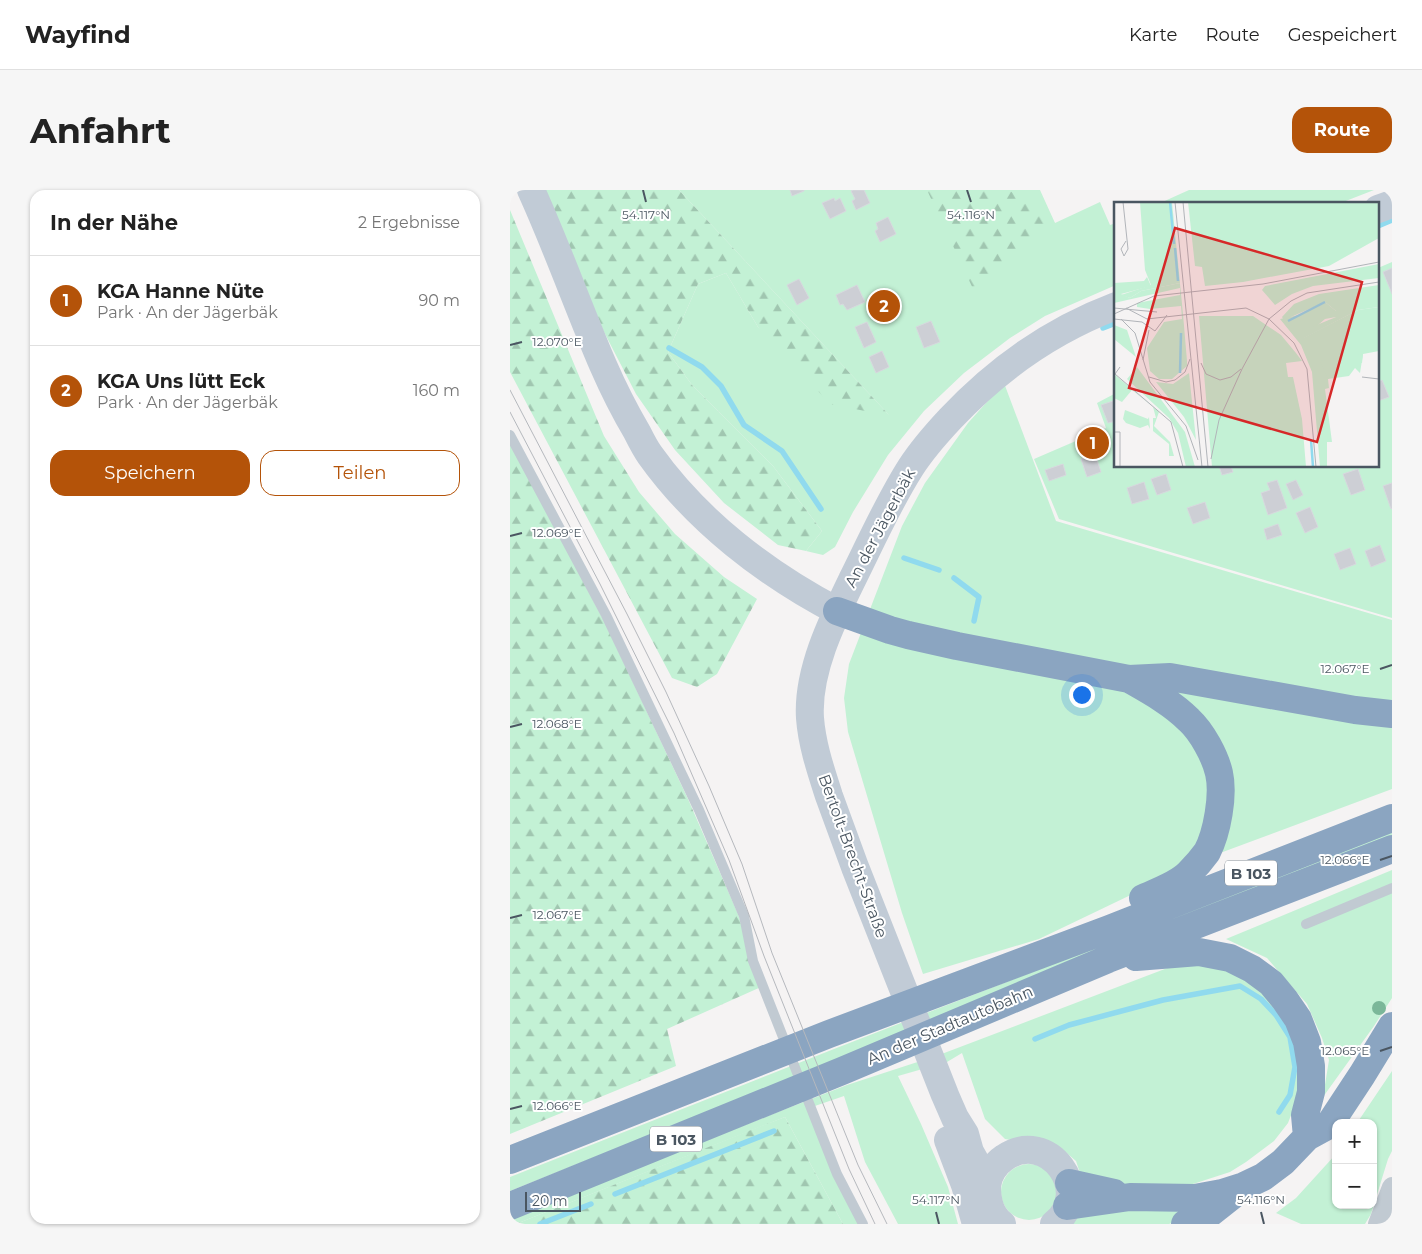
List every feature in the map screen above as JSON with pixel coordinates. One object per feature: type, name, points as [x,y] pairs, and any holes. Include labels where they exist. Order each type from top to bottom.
[{"type":"highway","points":[[837,611],[908,635],[1129,678],[1170,677],[1355,710],[1392,714]]},
{"type":"highway","points":[[1110,929],[1133,902],[1165,889],[1188,874],[1206,852],[1216,828],[1220,802],[1219,774],[1208,746],[1190,721],[1164,700],[1129,678]]},
{"type":"highway","name":"An der Stadtautobahn","points":[[510,1160],[829,1034],[1110,929],[1392,818]]},
{"type":"highway","name":"An der Stadtautobahn","points":[[510,1206],[842,1071],[1108,959],[1392,849]]},
{"type":"highway","points":[[1108,959],[1199,952],[1230,958],[1252,969],[1271,983],[1298,1019],[1307,1042],[1311,1066],[1311,1092],[1305,1115],[1307,1136]]},
{"type":"highway","points":[[1063,1204],[1130,1197],[1194,1198],[1222,1193],[1244,1186],[1271,1172],[1294,1152],[1307,1136],[1330,1125],[1392,1026]]},
{"type":"highway","points":[[1185,1224],[1209,1214],[1244,1186]]},
{"type":"street","points":[[531,190],[618,398],[649,454],[687,500],[710,524],[793,586],[837,611]]},
{"type":"street","points":[[1379,209],[1392,204]]},
{"type":"street","name":"An der Jägerbäk","points":[[837,611],[889,504],[922,450],[940,429],[969,399],[1007,366],[1038,345],[1072,326],[1114,307]]},
{"type":"street","name":"Bertolt-Brecht-Straße","points":[[837,611],[817,664],[811,693],[810,718],[821,770],[843,835],[886,948],[945,1095],[955,1118],[965,1134],[970,1152],[987,1182],[987,1196],[991,1210],[1002,1224]]},
{"type":"street","name":"Bertolt-Brecht-Straße","points":[[945,1095],[942,1125],[965,1185],[976,1224]]},
{"type":"street","points":[[965,1134],[976,1136],[992,1148],[1009,1154]]},
{"type":"street","points":[[987,1182],[999,1161],[1009,1154],[1030,1150],[1041,1152],[1059,1164],[1065,1173],[1063,1204]]},
{"type":"street","points":[[1378,1224],[1392,1187]]},
{"type":"lane","points":[[510,435],[606,615],[699,810],[744,916],[753,961],[837,1174],[864,1224]]},
{"type":"lane","points":[[1306,924],[1392,888]]},
{"type":"green space","points":[[544,190],[679,190],[890,416],[830,404],[758,327],[726,273],[698,284],[668,352],[692,385],[773,466],[822,531],[806,551],[778,545],[724,503],[675,450],[636,394],[604,332]]},
{"type":"green space","points":[[679,190],[1040,190],[1055,223],[1100,202],[1110,225],[1114,224],[1114,286],[1045,316],[1010,338],[964,373],[924,411],[888,455],[853,512],[835,547],[823,555],[806,551],[822,531],[773,466],[692,385],[668,352],[698,284],[726,273],[758,327],[889,415]]},
{"type":"green space","points":[[927,190],[1009,190],[1055,223],[975,293]]},
{"type":"green space","points":[[1189,190],[1374,190],[1343,202],[1162,202]]},
{"type":"green space","points":[[510,210],[604,436],[639,492],[675,534],[724,577],[757,599],[717,674],[697,687],[672,678],[510,372]]},
{"type":"green space","points":[[1392,262],[1392,618],[1059,519],[1034,459],[1106,428],[1097,403],[1114,394],[1114,468],[1379,468],[1379,268]]},
{"type":"green space","points":[[1004,383],[1056,521],[1392,620],[1392,789],[1212,856],[1039,939],[923,974],[902,913],[848,732],[844,698],[849,664],[902,526],[925,483],[968,423]]},
{"type":"green space","points":[[510,442],[605,623],[688,799],[738,914],[761,987],[667,1029],[676,1066],[510,1134]]},
{"type":"green space","points":[[1392,832],[1392,838],[510,1191],[510,1177]]},
{"type":"green space","points":[[1392,870],[1392,998],[1323,1097],[1329,1060],[1322,1038],[1307,1004],[1267,958],[1226,939]]},
{"type":"green space","points":[[1199,961],[1252,979],[1286,1017],[1298,1047],[1303,1084],[1288,1123],[1274,1141],[1230,1172],[1193,1184],[1160,1190],[1123,1185],[1080,1173],[1076,1161],[1062,1149],[1005,1139],[985,1119],[962,1053],[947,1062],[898,1076],[948,1187],[958,1224],[898,1224],[865,1162],[844,1096],[809,1108],[859,1224],[843,1224],[785,1117],[516,1224],[510,1224],[510,1217],[847,1085],[939,1055],[1170,967]]},
{"type":"green space","points":[[1392,1071],[1392,1151],[1377,1195],[1377,1119],[1360,1119]]},
{"type":"green space","points":[[785,1117],[843,1224],[516,1224],[761,1126]]},
{"type":"green space","points":[[1332,1158],[1332,1209],[1373,1209],[1365,1224],[1301,1224],[1276,1213],[1296,1198]]},
{"type":"green space","points":[[1023,1164],[1035,1164],[1045,1168],[1053,1176],[1057,1192],[1053,1208],[1045,1216],[1035,1220],[1023,1220],[1013,1216],[1005,1208],[1001,1198],[1001,1186],[1005,1176],[1013,1168]]},
{"type":"green space","points":[[1098,1210],[1208,1210],[1169,1224],[1070,1224],[1082,1214]]},
{"type":"building","points":[[790,190],[804,190],[804,191],[792,196]]},
{"type":"building","points":[[864,190],[870,203],[856,210],[852,201],[855,199],[851,191]]},
{"type":"building","points":[[834,198],[835,201],[840,198],[846,211],[830,219],[822,203]]},
{"type":"building","points":[[888,217],[896,234],[880,242],[875,231],[878,229],[876,223]]},
{"type":"building","points":[[1392,268],[1392,294],[1383,272]]},
{"type":"building","points":[[799,279],[809,298],[797,305],[787,285]]},
{"type":"building","points":[[857,285],[865,302],[847,310],[843,304],[840,305],[836,295]]},
{"type":"building","points":[[931,321],[940,342],[924,348],[916,327]]},
{"type":"building","points":[[867,322],[876,342],[864,348],[855,327]]},
{"type":"building","points":[[882,351],[889,367],[876,373],[869,357]]},
{"type":"building","points":[[1382,380],[1389,397],[1379,401],[1379,382]]},
{"type":"building","points":[[1114,401],[1114,422],[1108,423],[1101,405]]},
{"type":"building","points":[[1095,454],[1101,472],[1087,477],[1081,459]]},
{"type":"building","points":[[1063,464],[1066,475],[1049,481],[1045,470]]},
{"type":"building","points":[[1220,468],[1232,468],[1233,472],[1222,475]]},
{"type":"building","points":[[1358,469],[1365,490],[1351,495],[1343,474]]},
{"type":"building","points":[[1166,474],[1171,490],[1157,495],[1151,479]]},
{"type":"building","points":[[1277,480],[1287,508],[1268,515],[1261,493],[1270,490],[1267,483]]},
{"type":"building","points":[[1296,480],[1303,495],[1293,500],[1286,484]]},
{"type":"building","points":[[1144,482],[1149,499],[1132,504],[1127,488]]},
{"type":"building","points":[[1392,483],[1392,508],[1391,509],[1383,486]]},
{"type":"building","points":[[1205,502],[1210,518],[1193,524],[1187,508]]},
{"type":"building","points":[[1310,507],[1318,527],[1305,533],[1296,513]]},
{"type":"building","points":[[1278,524],[1282,535],[1267,540],[1264,529]]},
{"type":"building","points":[[1380,545],[1386,561],[1371,567],[1365,551]]},
{"type":"building","points":[[1350,548],[1356,564],[1340,570],[1334,554]]},
{"type":"waterway","points":[[1379,226],[1392,220]]},
{"type":"waterway","points":[[1103,328],[1114,324]]},
{"type":"waterway","points":[[669,348],[702,367],[721,386],[744,425],[782,451],[821,509]]},
{"type":"waterway","points":[[904,558],[939,570]]},
{"type":"waterway","points":[[954,578],[979,597],[974,621]]},
{"type":"waterway","points":[[1035,1039],[1069,1025],[1163,1000],[1240,986],[1261,999],[1276,1015],[1290,1037],[1295,1067],[1290,1095],[1279,1112]]},
{"type":"waterway","points":[[615,1194],[774,1131]]},
{"type":"waterway","points":[[540,1224],[591,1204]]},
{"type":"tram line","points":[[510,390],[627,614],[666,692],[709,786],[742,864],[772,953],[858,1165],[887,1224]]},
{"type":"tram line","points":[[510,412],[600,584],[674,733],[729,860],[764,956],[849,1169],[875,1224]]},
{"type":"place","name":"KGA Uns lütt Eck","points":[[884,306]]},
{"type":"place","name":"KGA Hanne Nüte","points":[[1093,443]]}]
